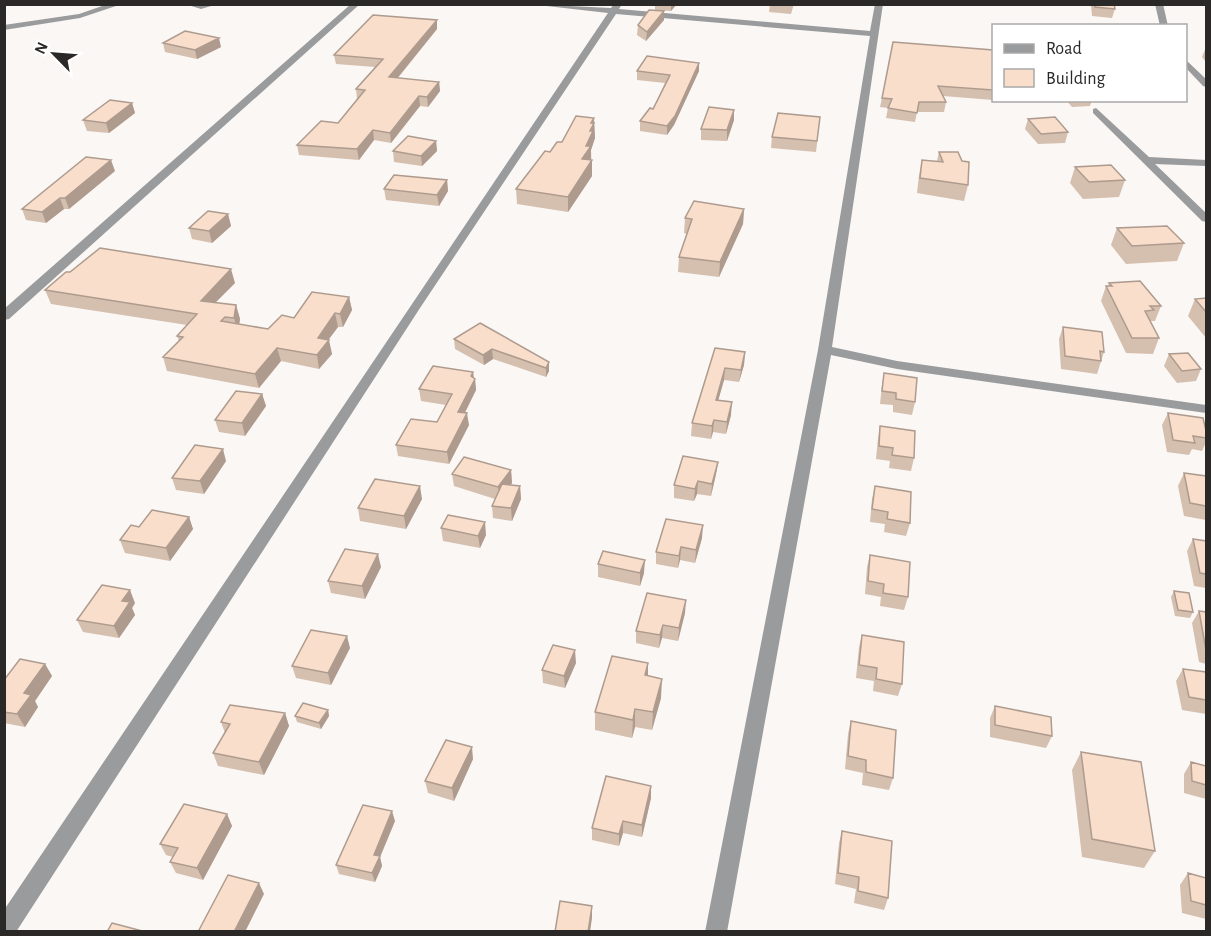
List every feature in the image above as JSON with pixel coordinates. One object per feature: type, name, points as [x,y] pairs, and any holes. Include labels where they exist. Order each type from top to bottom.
[{"type":"street","points":[[4,28],[80,16],[118,4]]},
{"type":"street","points":[[189,4],[201,7],[214,4]]},
{"type":"street","points":[[4,316],[356,4]]},
{"type":"street","points":[[533,4],[616,8],[873,34]]},
{"type":"street","points":[[716,932],[825,350],[879,4]]},
{"type":"street","points":[[1159,4],[1164,24]]},
{"type":"street","points":[[4,930],[408,318],[616,8]]},
{"type":"street","points":[[1187,65],[1206,84]]},
{"type":"street","points":[[1096,111],[1206,219]]},
{"type":"street","points":[[1148,160],[1206,163]]},
{"type":"street","points":[[825,350],[897,364],[1206,409]]},
{"type":"building","points":[[1095,4],[1114,4],[1115,9],[1095,7]]},
{"type":"building","points":[[649,10],[664,11],[647,32],[638,25]]},
{"type":"building","points":[[373,15],[437,20],[389,77],[439,82],[427,97],[419,96],[390,133],[373,130],[357,149],[297,145],[321,121],[338,123],[365,90],[356,89],[383,59],[334,55]]},
{"type":"building","points":[[185,31],[219,38],[195,50],[163,43]]},
{"type":"building","points":[[893,42],[992,50],[992,90],[938,86],[946,102],[919,102],[917,113],[888,108],[892,99],[882,98]]},
{"type":"building","points":[[647,56],[699,63],[675,116],[667,126],[640,121],[650,108],[653,109],[670,75],[637,71]]},
{"type":"building","points":[[110,100],[132,103],[106,123],[83,120]]},
{"type":"building","points":[[709,107],[734,110],[727,130],[701,129]]},
{"type":"building","points":[[778,113],[820,117],[817,141],[772,137]]},
{"type":"building","points":[[576,116],[594,118],[590,131],[593,131],[586,146],[591,146],[582,159],[592,160],[568,197],[516,189],[545,151],[550,152],[557,142],[562,142]]},
{"type":"building","points":[[1055,117],[1068,132],[1041,134],[1028,119]]},
{"type":"building","points":[[408,136],[436,141],[421,156],[393,151]]},
{"type":"building","points":[[939,152],[958,152],[962,161],[969,162],[968,185],[920,178],[922,160],[943,162]]},
{"type":"building","points":[[86,157],[111,160],[65,198],[60,198],[42,212],[22,209]]},
{"type":"building","points":[[1111,165],[1125,180],[1089,182],[1075,167]]},
{"type":"building","points":[[394,175],[447,180],[437,195],[384,189]]},
{"type":"building","points":[[694,201],[744,209],[720,262],[679,257],[692,219],[685,218]]},
{"type":"building","points":[[208,211],[228,214],[209,231],[189,228]]},
{"type":"building","points":[[1167,226],[1184,243],[1132,246],[1117,228]]},
{"type":"building","points":[[100,248],[231,269],[201,301],[236,305],[234,318],[225,317],[221,321],[268,329],[282,315],[294,318],[312,292],[349,297],[340,314],[335,313],[318,338],[329,340],[317,355],[277,348],[255,374],[163,357],[183,337],[177,336],[197,314],[45,290]]},
{"type":"building","points":[[1140,281],[1161,306],[1150,306],[1154,310],[1145,311],[1159,338],[1132,338],[1106,286],[1112,286],[1109,283]]},
{"type":"building","points":[[1206,298],[1206,312],[1195,299]]},
{"type":"building","points":[[480,323],[549,362],[546,368],[492,349],[483,355],[454,339]]},
{"type":"building","points":[[1063,327],[1102,332],[1104,352],[1100,351],[1101,361],[1065,356]]},
{"type":"building","points":[[715,348],[745,352],[741,370],[725,368],[716,400],[732,402],[727,422],[714,420],[712,426],[692,423]]},
{"type":"building","points":[[1188,353],[1201,369],[1182,371],[1169,354]]},
{"type":"building","points":[[433,366],[473,372],[471,376],[475,379],[458,412],[467,413],[447,452],[396,445],[411,419],[437,422],[452,394],[419,389]]},
{"type":"building","points":[[884,373],[917,378],[915,402],[896,399],[896,393],[882,391]]},
{"type":"building","points":[[236,391],[262,394],[242,423],[215,420]]},
{"type":"building","points":[[1168,413],[1203,418],[1206,438],[1193,436],[1195,443],[1173,440]]},
{"type":"building","points":[[880,426],[915,431],[914,458],[892,455],[893,448],[879,446]]},
{"type":"building","points":[[195,445],[223,449],[200,481],[172,478]]},
{"type":"building","points":[[683,456],[718,462],[712,484],[698,481],[695,489],[674,485]]},
{"type":"building","points":[[464,457],[511,470],[498,487],[452,474]]},
{"type":"building","points":[[1184,473],[1206,476],[1206,506],[1190,503]]},
{"type":"building","points":[[375,479],[420,486],[404,516],[358,508]]},
{"type":"building","points":[[502,484],[520,486],[511,508],[492,506]]},
{"type":"building","points":[[875,486],[911,492],[910,523],[887,519],[888,512],[872,509]]},
{"type":"building","points":[[152,510],[189,517],[166,548],[120,540],[131,525],[139,527]]},
{"type":"building","points":[[448,515],[485,522],[478,536],[441,528]]},
{"type":"building","points":[[666,519],[703,525],[696,550],[681,547],[679,556],[656,552]]},
{"type":"building","points":[[1193,539],[1206,541],[1206,574],[1200,573]]},
{"type":"building","points":[[345,549],[378,554],[362,586],[328,581]]},
{"type":"building","points":[[603,551],[645,560],[640,573],[598,564]]},
{"type":"building","points":[[870,555],[910,562],[908,597],[883,593],[884,584],[868,581]]},
{"type":"building","points":[[102,585],[130,590],[122,601],[130,602],[114,626],[77,620]]},
{"type":"building","points":[[1174,591],[1189,593],[1193,612],[1178,610]]},
{"type":"building","points":[[647,593],[686,600],[679,628],[663,625],[660,635],[636,631]]},
{"type":"building","points":[[1199,611],[1206,612],[1206,650]]},
{"type":"building","points":[[311,630],[347,636],[328,673],[292,666]]},
{"type":"building","points":[[862,635],[904,642],[902,684],[876,679],[877,668],[859,665]]},
{"type":"building","points":[[553,645],[575,650],[564,676],[542,670]]},
{"type":"building","points":[[612,656],[648,663],[645,675],[662,679],[653,712],[635,709],[633,720],[595,712]]},
{"type":"building","points":[[20,659],[45,664],[24,693],[31,695],[17,714],[4,712],[4,680]]},
{"type":"building","points":[[1183,669],[1206,672],[1206,700],[1189,697]]},
{"type":"building","points":[[303,703],[328,710],[319,723],[295,716]]},
{"type":"building","points":[[230,705],[285,713],[259,762],[213,753],[230,724],[221,722]]},
{"type":"building","points":[[995,706],[1051,717],[1052,736],[995,725]]},
{"type":"building","points":[[851,721],[896,730],[893,778],[866,772],[866,760],[848,756]]},
{"type":"building","points":[[446,740],[472,747],[452,788],[425,781]]},
{"type":"building","points":[[1081,752],[1141,762],[1155,851],[1092,839]]},
{"type":"building","points":[[1191,762],[1206,766],[1206,785],[1192,781]]},
{"type":"building","points":[[606,776],[651,786],[642,825],[623,821],[619,834],[592,828]]},
{"type":"building","points":[[184,804],[227,814],[197,868],[170,862],[178,848],[160,844]]},
{"type":"building","points":[[363,805],[392,811],[374,855],[380,856],[372,873],[336,865]]},
{"type":"building","points":[[842,831],[892,841],[888,898],[858,891],[859,877],[838,873]]},
{"type":"building","points":[[1188,873],[1206,878],[1206,905],[1191,901]]},
{"type":"building","points":[[228,875],[259,883],[234,932],[199,930]]},
{"type":"building","points":[[560,901],[592,906],[588,932],[555,932]]},
{"type":"building","points":[[112,923],[146,932],[107,932]]}]
